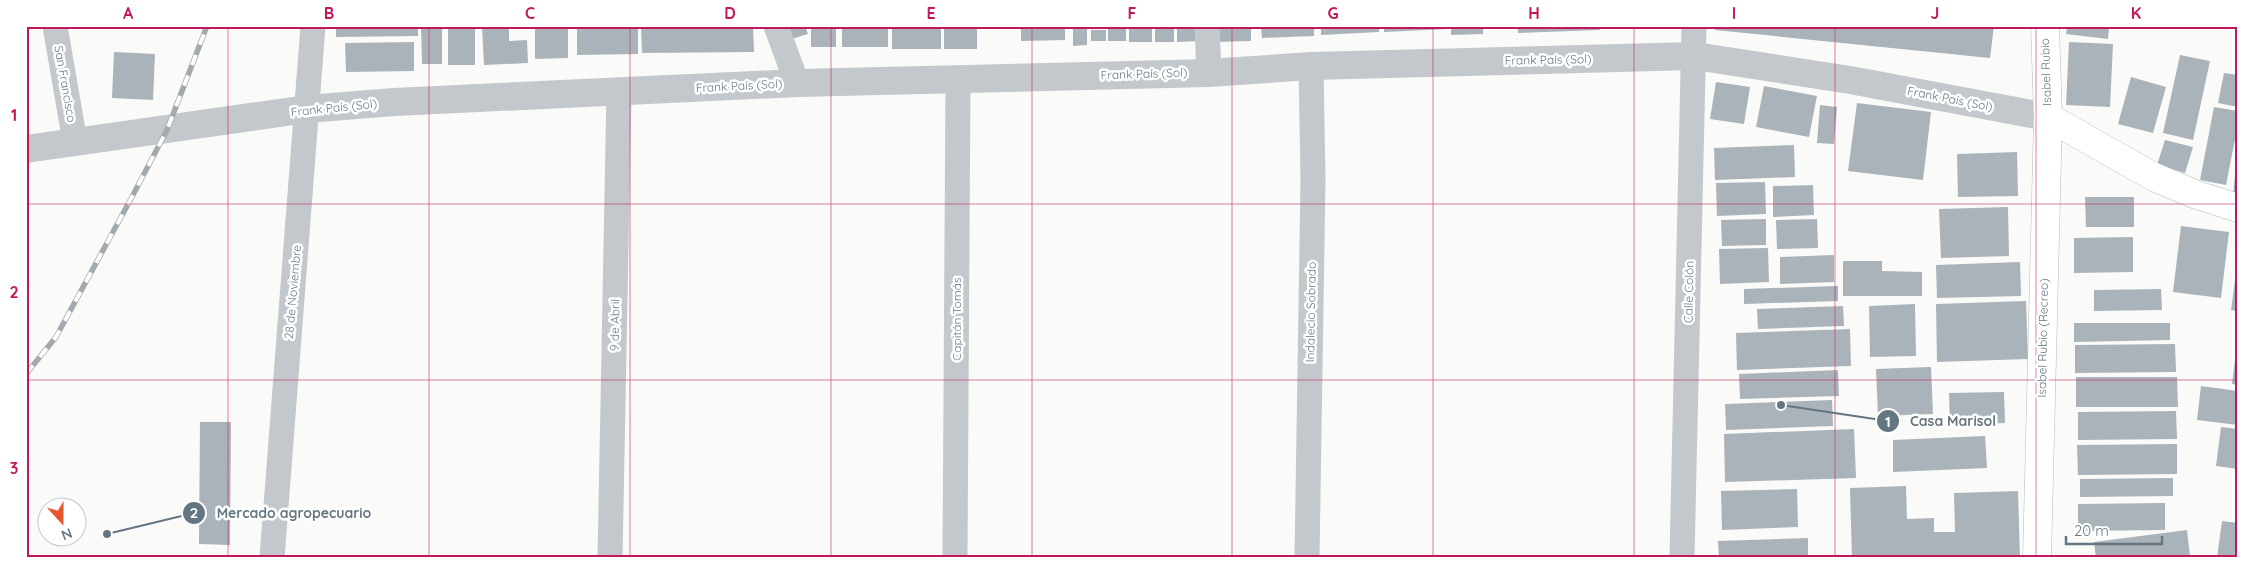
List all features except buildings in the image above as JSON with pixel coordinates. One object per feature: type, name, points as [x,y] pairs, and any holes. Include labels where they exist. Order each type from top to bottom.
[{"type":"main road","name":"Isabel Rubio","points":[[2045,26],[2048,117]]},
{"type":"main road","name":"Frank País (Sol)","points":[[2048,117],[2154,177],[2198,195],[2238,208]]},
{"type":"main road","name":"Isabel Rubio (Recreo)","points":[[2037,558],[2048,117]]},
{"type":"street","name":"San Francisco","points":[[55,26],[75,142]]},
{"type":"street","name":"28 de Noviembre","points":[[272,558],[313,26]]},
{"type":"street","points":[[776,26],[796,83]]},
{"type":"street","points":[[1207,26],[1209,72]]},
{"type":"street","name":"Calle Colón","points":[[1682,558],[1695,56],[1694,26]]},
{"type":"street","name":"Frank País (Sol)","points":[[26,149],[307,109],[394,102],[796,83],[958,80],[1209,72],[1311,66],[1695,56],[1850,80],[2048,117]]},
{"type":"street","name":"Indalecio Sobrado","points":[[1307,558],[1313,179],[1311,66]]},
{"type":"street","name":"Capitán Tomás","points":[[955,558],[958,80]]},
{"type":"street","name":"9 de Abril","points":[[610,558],[619,91]]},
{"type":"railway","points":[[26,374],[56,337],[167,130],[207,26]]},
{"type":"place","name":"Casa Marisol","points":[[1781,405]]},
{"type":"place","name":"Mercado agropecuario","points":[[107,534]]}]
